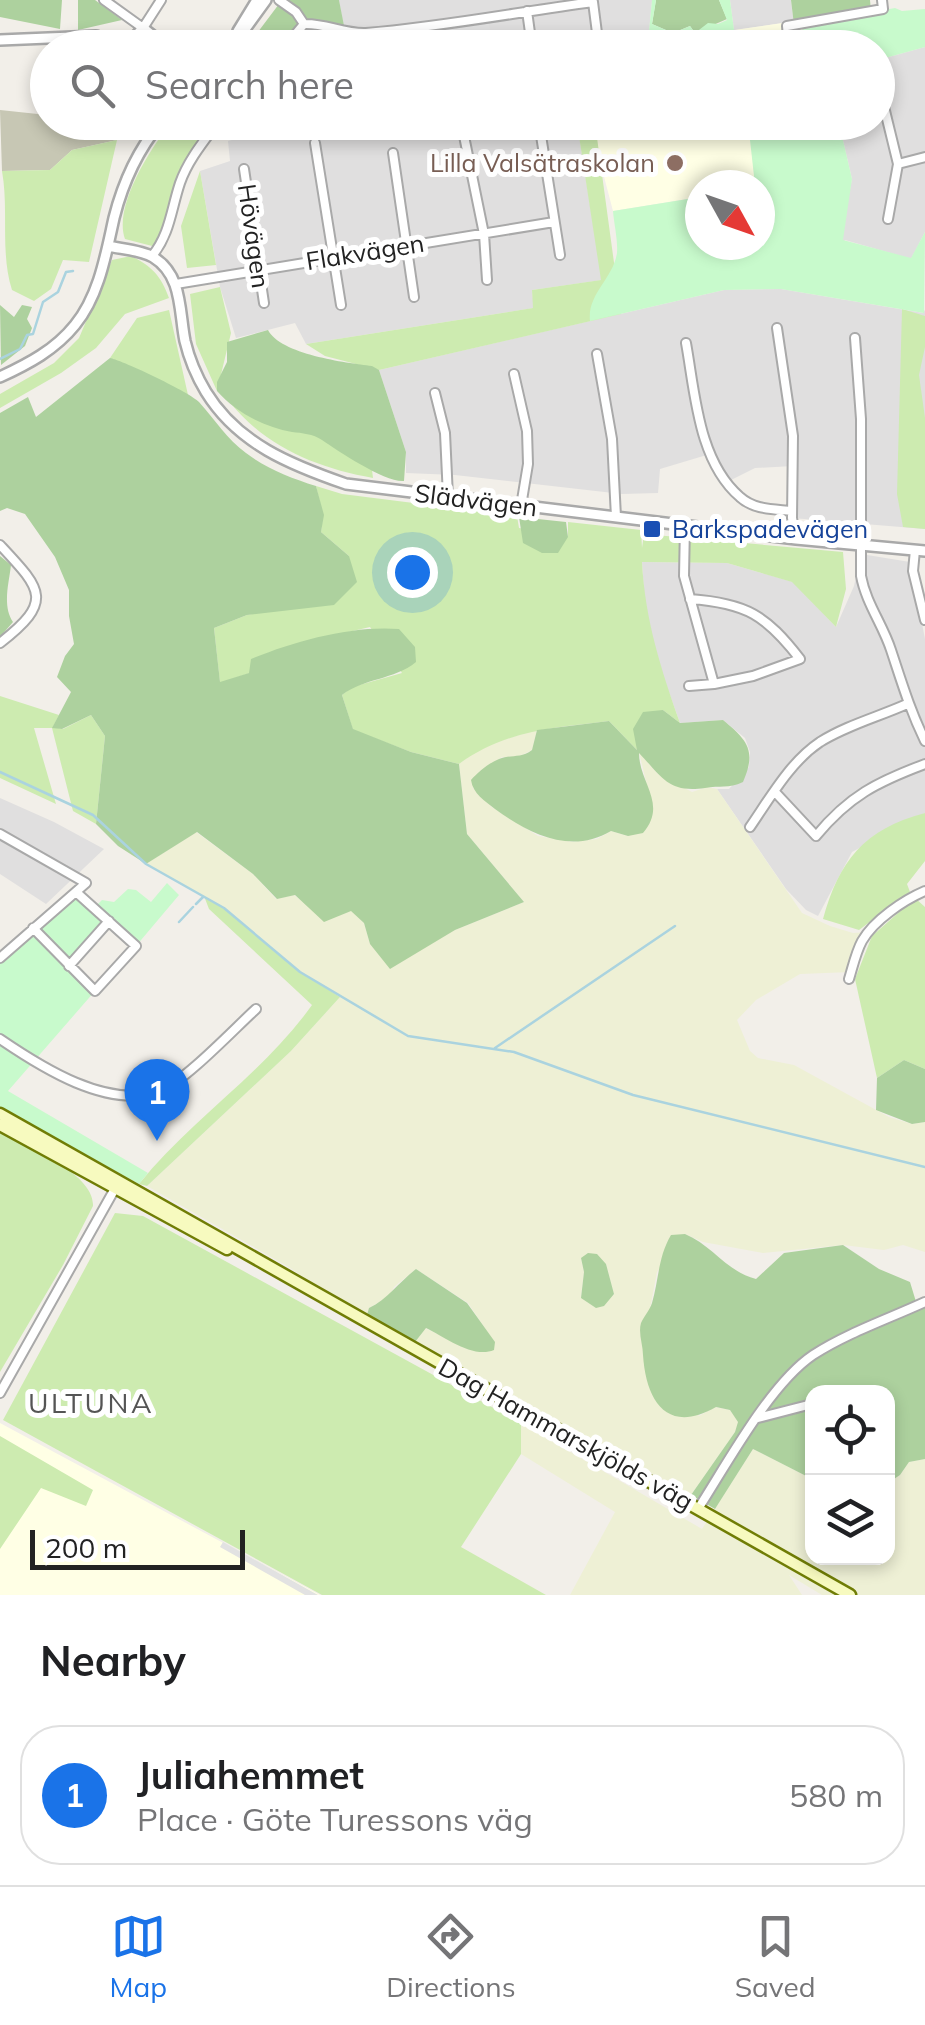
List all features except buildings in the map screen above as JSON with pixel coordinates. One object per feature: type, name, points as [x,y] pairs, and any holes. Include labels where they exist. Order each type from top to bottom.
[{"type":"main road","name":"Dag Hammarskjölds väg","points":[[0,1114],[116,1185]]},
{"type":"main road","name":"Dag Hammarskjölds väg","points":[[0,1125],[282,1274],[850,1595]]},
{"type":"street","points":[[104,0],[145,30]]},
{"type":"street","points":[[142,28],[161,0]]},
{"type":"street","points":[[239,30],[257,0]]},
{"type":"street","points":[[244,30],[266,0]]},
{"type":"street","points":[[279,0],[296,12],[304,24]]},
{"type":"street","points":[[787,30],[787,26],[883,10],[882,0]]},
{"type":"street","points":[[384,30],[593,2],[597,30]]},
{"type":"street","points":[[527,11],[530,30]]},
{"type":"street","points":[[304,24],[337,30]]},
{"type":"street","points":[[299,30],[304,24]]},
{"type":"street","points":[[0,40],[30,39]]},
{"type":"street","points":[[0,377],[45,353],[78,322],[96,287],[122,192],[136,156],[148,140]]},
{"type":"street","points":[[152,256],[164,242],[186,169],[206,140]]},
{"type":"street","points":[[465,140],[484,234],[488,280]]},
{"type":"street","points":[[542,140],[560,256]]},
{"type":"street","points":[[888,218],[898,164],[892,140]]},
{"type":"street","points":[[315,143],[341,305]]},
{"type":"street","points":[[393,153],[414,297]]},
{"type":"street","points":[[898,164],[925,157]]},
{"type":"street","name":"Hövägen","points":[[244,169],[256,270],[264,303]]},
{"type":"street","name":"Flakvägen","points":[[176,284],[554,222]]},
{"type":"street","points":[[108,246],[152,256],[176,284]]},
{"type":"street","name":"Slädvägen","points":[[176,284],[186,346],[207,393],[250,440],[297,467],[346,484],[920,550]]},
{"type":"street","points":[[777,328],[793,436],[792,511],[796,538]]},
{"type":"street","points":[[855,338],[861,419],[861,576],[864,592],[891,648],[907,704],[925,740]]},
{"type":"street","points":[[686,342],[710,454],[741,498],[760,508],[792,511]]},
{"type":"street","points":[[596,354],[612,439],[616,517]]},
{"type":"street","points":[[514,374],[527,431],[528,464],[521,506]]},
{"type":"street","points":[[435,394],[445,433],[448,497]]},
{"type":"street","points":[[685,525],[684,576],[714,684]]},
{"type":"street","points":[[0,546],[36,588],[36,603],[26,622],[0,642]]},
{"type":"street","points":[[920,550],[913,571],[925,620]]},
{"type":"street","points":[[688,686],[753,676],[800,660],[779,632],[751,610],[725,602],[690,599]]},
{"type":"street","points":[[750,827],[798,762],[818,744],[859,722],[907,704]]},
{"type":"street","points":[[774,792],[816,836],[836,812],[863,791],[925,764]]},
{"type":"street","points":[[0,834],[86,884],[0,958]]},
{"type":"street","points":[[849,979],[868,932],[925,891]]},
{"type":"street","points":[[34,928],[95,991],[136,946],[76,892]]},
{"type":"street","points":[[69,966],[108,921]]},
{"type":"street","points":[[0,1040],[75,1084],[120,1094],[160,1091],[256,1010]]},
{"type":"street","points":[[0,1393],[116,1185]]},
{"type":"street","points":[[698,1509],[758,1418],[787,1380],[815,1354],[925,1302]]},
{"type":"street","points":[[758,1418],[805,1406]]},
{"type":"shaded area","points":[[339,0],[652,0],[649,30],[344,30]]},
{"type":"shaded area","points":[[730,0],[791,0],[794,25],[734,30]]},
{"type":"shaded area","points":[[489,23],[490,30],[438,30]]},
{"type":"shaded area","points":[[783,23],[802,25],[802,30],[735,30]]},
{"type":"shaded area","points":[[925,47],[925,232],[911,259],[845,240],[843,243],[841,235],[852,179],[843,140],[895,140],[895,55]]},
{"type":"shaded area","points":[[0,110],[30,113],[30,140],[117,140],[72,150],[50,170],[2,171]]},
{"type":"shaded area","points":[[580,140],[602,280],[532,290],[534,308],[306,344],[295,323],[236,338],[220,287],[200,171],[230,161],[228,141]]},
{"type":"shaded area","name":"Lilla Valsätraskolan","points":[[594,140],[751,140],[754,170],[685,170],[685,199],[613,211]]},
{"type":"shaded area","points":[[781,289],[923,313],[925,310],[925,529],[792,518],[793,466],[755,468],[727,482],[710,454],[660,469],[658,493],[622,494],[406,473],[406,452],[379,370],[724,290]]},
{"type":"shaded area","points":[[861,554],[910,562],[925,639],[925,813],[852,852],[818,916],[806,910],[786,889],[717,789],[729,789],[749,767],[750,752],[745,738],[723,720],[680,723],[657,659],[645,607],[642,562],[727,563],[793,582],[836,627],[854,586]]},
{"type":"shaded area","points":[[537,730],[532,750],[516,758],[502,757],[479,772],[473,788],[492,807],[538,836],[573,842],[597,839],[611,831],[628,836],[649,794],[639,752],[658,774],[692,792],[707,787],[717,789],[802,913],[853,933],[868,932],[851,972],[800,974],[756,1000],[737,1020],[750,1051],[758,1058],[794,1065],[889,1117],[912,1124],[925,1122],[925,1252],[903,1245],[884,1250],[843,1245],[763,1253],[703,1242],[685,1234],[657,1272],[650,1309],[641,1323],[643,1344],[699,1416],[715,1407],[730,1410],[739,1422],[691,1495],[393,1332],[414,1342],[425,1328],[457,1343],[494,1350],[494,1342],[468,1303],[416,1269],[394,1287],[390,1296],[369,1308],[385,1327],[147,1186],[291,1051],[340,997],[300,972],[224,908],[146,864],[196,832],[253,874],[276,899],[294,895],[314,910],[351,910],[364,923],[370,944],[455,930],[524,902],[467,834],[459,764],[484,745]],"holes":[[[581,1258],[606,1264],[614,1295],[581,1297]]]},
{"type":"shaded area","points":[[0,798],[104,849],[46,904],[0,874]]},
{"type":"shaded area","points":[[0,1423],[320,1595],[0,1595]]},
{"type":"shaded area","points":[[521,1423],[702,1529],[753,1449],[805,1475],[805,1565],[895,1565],[895,1478],[909,1462],[925,1459],[925,1595],[822,1595],[789,1575],[802,1595],[570,1595],[615,1512],[521,1454]]},
{"type":"shaded area","points":[[223,1542],[318,1595],[305,1595],[220,1547]]},
{"type":"green space","points":[[0,0],[62,0],[60,29],[0,17]]},
{"type":"green space","points":[[78,0],[95,0],[122,20],[78,30]]},
{"type":"green space","points":[[282,0],[339,0],[345,30],[304,24],[299,30],[260,30]]},
{"type":"green space","points":[[652,0],[656,0],[652,24],[666,30],[649,30]]},
{"type":"green space","points":[[656,0],[719,0],[727,19],[702,30],[690,26],[666,30],[652,24]]},
{"type":"green space","points":[[719,0],[730,0],[734,30],[699,30],[708,23],[727,20]]},
{"type":"green space","points":[[791,0],[870,0],[871,11],[794,25]]},
{"type":"green space","points":[[895,8],[925,9],[925,47],[895,55],[895,30],[802,30],[802,25]]},
{"type":"green space","points":[[117,140],[89,262],[63,260],[51,289],[34,301],[12,290],[6,261],[2,171],[50,170],[72,150]]},
{"type":"green space","points":[[159,140],[205,140],[193,155],[170,224],[156,247],[125,239],[123,226],[129,195]]},
{"type":"green space","points":[[580,140],[597,140],[621,314],[379,370],[325,356],[306,344],[533,308],[532,290],[601,280]]},
{"type":"green space","points":[[750,140],[843,140],[852,179],[843,240],[911,258],[925,232],[924,313],[781,289],[724,290],[590,321],[592,303],[617,253],[613,211],[685,199],[685,260],[775,260],[775,170],[753,170]]},
{"type":"green space","points":[[200,171],[216,265],[187,268],[181,226]]},
{"type":"green space","points":[[131,256],[155,273],[169,298],[125,314],[96,348],[0,408],[0,394],[54,363],[79,338],[112,260]]},
{"type":"green space","points":[[220,287],[231,333],[217,391],[196,344],[190,294]]},
{"type":"green space","points":[[0,305],[14,317],[22,305],[32,307],[27,319],[32,328],[25,346],[1,365]]},
{"type":"green space","points":[[902,309],[925,316],[925,347],[919,375],[925,418],[925,529],[903,527],[897,494]]},
{"type":"green space","points":[[169,310],[188,395],[110,358],[137,318]]},
{"type":"green space","points":[[268,330],[299,351],[379,370],[406,452],[404,481],[374,472],[315,436],[261,422],[232,406],[217,391],[227,362],[227,342]]},
{"type":"green space","points":[[110,358],[193,398],[246,453],[262,464],[316,486],[324,515],[321,532],[349,556],[357,582],[334,605],[247,615],[214,628],[220,682],[249,673],[251,659],[286,646],[343,632],[399,629],[415,647],[416,662],[342,695],[353,729],[411,752],[459,764],[467,834],[524,902],[455,930],[390,969],[370,944],[364,923],[351,911],[324,922],[295,895],[277,899],[253,874],[197,832],[146,864],[118,846],[96,824],[105,736],[91,715],[62,729],[52,728],[71,692],[57,677],[74,644],[69,590],[55,557],[25,514],[7,508],[0,511],[0,413],[28,397],[36,417]]},
{"type":"green space","points":[[229,401],[309,430],[372,470],[373,478],[294,453],[259,431]]},
{"type":"green space","points":[[316,486],[342,494],[517,516],[519,528],[568,537],[568,522],[641,530],[642,548],[644,534],[843,552],[846,589],[836,627],[792,582],[727,563],[642,562],[655,644],[680,723],[663,710],[639,752],[609,721],[512,737],[459,764],[411,752],[353,730],[342,695],[352,687],[402,673],[370,627],[314,640],[250,673],[220,683],[214,628],[247,615],[281,608],[349,556],[321,532],[323,515]]},
{"type":"green space","points":[[519,517],[566,522],[568,537],[558,553],[542,553],[523,543]]},
{"type":"green space","points":[[0,556],[11,565],[7,602],[13,622],[0,637]]},
{"type":"green space","points":[[0,696],[59,715],[53,727],[63,729],[91,715],[105,736],[96,824],[73,811],[52,728],[34,728],[56,804],[0,778]]},
{"type":"green space","points":[[663,710],[680,723],[723,720],[731,727],[744,740],[749,754],[743,782],[693,789],[674,786],[639,753],[653,803],[650,822],[643,833],[628,836],[611,831],[581,841],[551,838],[522,826],[484,800],[472,785],[471,780],[491,763],[532,750],[537,730],[609,721],[637,750],[633,729],[643,712]]},
{"type":"green space","points":[[925,813],[925,861],[907,884],[910,892],[859,930],[823,919],[837,880],[857,850],[886,828]]},
{"type":"green space","points":[[167,883],[179,895],[136,946],[108,921],[70,965],[95,991],[8,1091],[148,1173],[139,1184],[0,1107],[0,958],[76,892],[94,908],[102,900],[114,902],[128,889],[136,890],[151,902]]},
{"type":"green space","points":[[204,896],[224,908],[300,972],[340,997],[291,1051],[147,1186],[139,1184],[159,1160],[272,1053],[312,1005],[209,909]]},
{"type":"green space","points":[[915,898],[925,907],[925,1069],[904,1060],[877,1078],[855,979],[872,936]]},
{"type":"green space","points":[[904,1060],[925,1069],[925,1122],[912,1124],[876,1110],[877,1078]]},
{"type":"green space","points":[[0,1132],[71,1172],[91,1194],[93,1206],[0,1372]]},
{"type":"green space","points":[[115,1213],[143,1216],[521,1423],[521,1454],[461,1547],[546,1595],[322,1595],[3,1420]]},
{"type":"green space","points":[[685,1234],[736,1271],[756,1279],[784,1253],[843,1245],[879,1269],[910,1282],[917,1305],[925,1302],[925,1459],[909,1462],[895,1478],[895,1385],[805,1385],[805,1475],[753,1449],[715,1509],[691,1495],[738,1422],[730,1410],[716,1407],[699,1415],[672,1415],[654,1399],[649,1386],[641,1323],[652,1303],[671,1235]]},
{"type":"green space","points":[[588,1253],[597,1254],[606,1264],[614,1294],[604,1306],[596,1308],[581,1298],[581,1258]]},
{"type":"green space","points":[[416,1269],[467,1303],[495,1342],[494,1350],[477,1352],[426,1328],[415,1342],[367,1315],[369,1308]]},
{"type":"green space","points":[[0,1436],[93,1490],[86,1506],[41,1488],[0,1549]]},
{"type":"waterway","points":[[0,359],[20,349],[27,335],[33,334],[43,302],[58,292],[66,272],[73,271]]},
{"type":"waterway","points":[[0,772],[93,815],[146,864],[224,908],[300,972],[408,1036],[514,1052],[633,1095],[925,1167]]},
{"type":"waterway","points":[[196,904],[203,897]]},
{"type":"waterway","points":[[179,922],[193,907]]},
{"type":"waterway","points":[[495,1048],[675,926]]},
{"type":"place","name":"Lilla Valsätraskolan","points":[[675,163]]},
{"type":"place","name":"Barkspadevägen","points":[[652,529]]},
{"type":"place","name":"Juliahemmet","points":[[157,1141]]},
{"type":"district","name":"ULTUNA","points":[[91,1403]]}]
